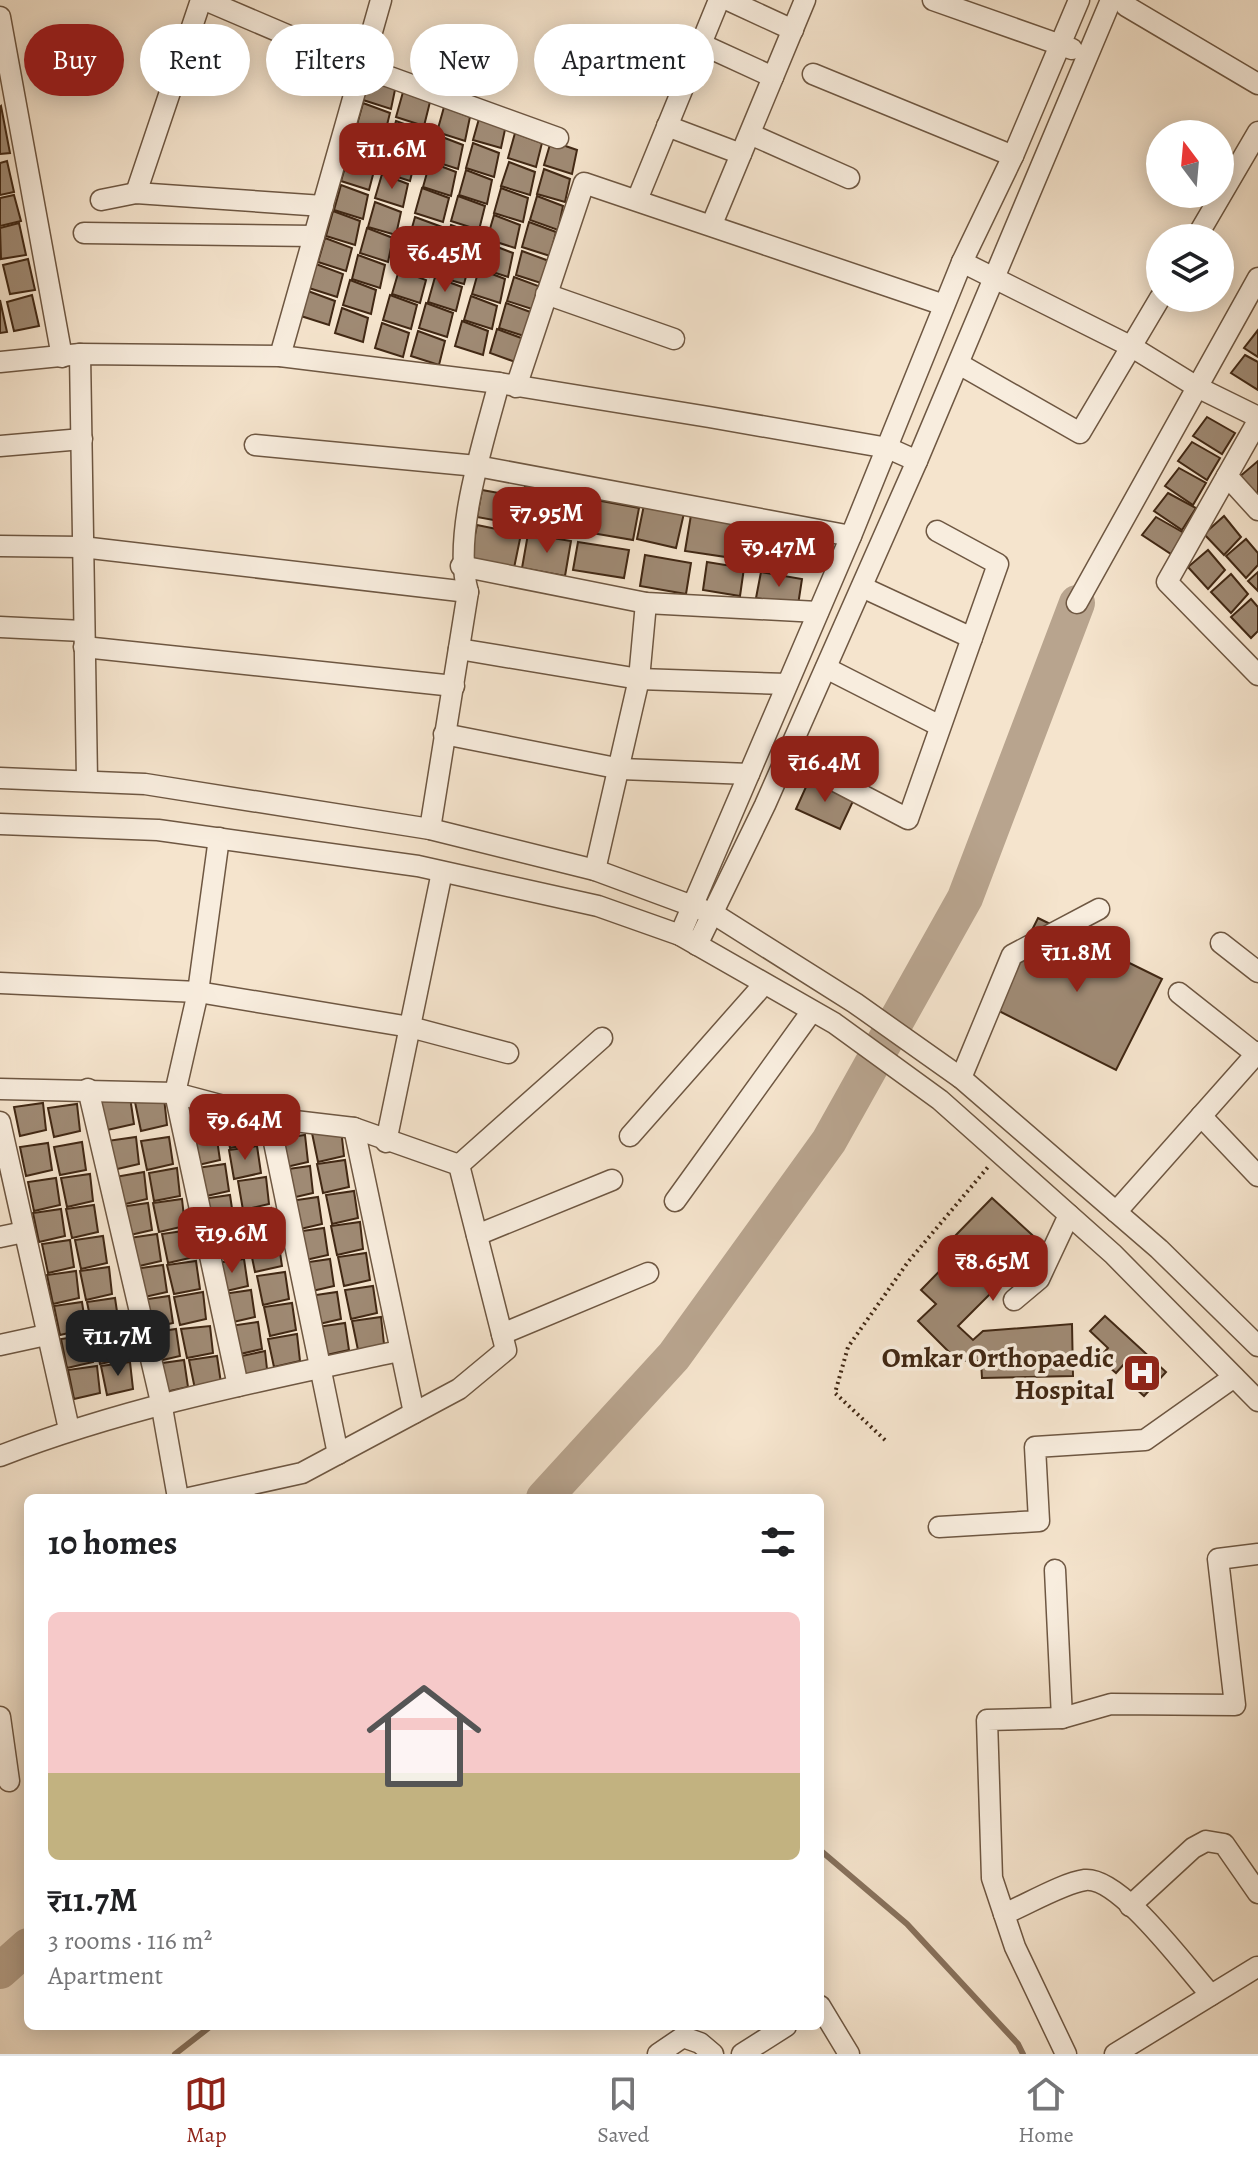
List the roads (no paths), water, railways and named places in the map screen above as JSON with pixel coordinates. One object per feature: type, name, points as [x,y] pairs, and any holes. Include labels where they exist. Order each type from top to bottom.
[{"type":"street","points":[[136,193],[203,0],[266,27]]},
{"type":"street","points":[[374,24],[381,0]]},
{"type":"street","points":[[709,24],[719,0]]},
{"type":"street","points":[[728,0],[793,30]]},
{"type":"street","points":[[712,224],[805,0]]},
{"type":"street","points":[[689,940],[692,906],[888,448],[962,262],[1013,156],[1079,0]]},
{"type":"street","points":[[936,1],[1088,56]]},
{"type":"street","points":[[689,940],[714,914],[787,756],[959,364],[1088,56],[1119,3],[1258,84]]},
{"type":"street","points":[[0,17],[71,356],[82,439],[87,780]]},
{"type":"street","points":[[714,50],[773,77]]},
{"type":"street","points":[[813,74],[1013,156]]},
{"type":"street","points":[[394,79],[558,138]]},
{"type":"street","points":[[280,356],[354,96]]},
{"type":"street","points":[[637,200],[679,96]]},
{"type":"street","points":[[667,126],[741,154]]},
{"type":"street","points":[[1204,224],[1258,132]]},
{"type":"street","points":[[750,134],[849,178]]},
{"type":"street","points":[[430,829],[468,592],[461,566],[477,466],[546,294],[584,183],[944,305]]},
{"type":"street","points":[[101,200],[136,193],[323,206]]},
{"type":"street","points":[[84,233],[314,236]]},
{"type":"street","points":[[962,262],[1132,347],[1197,387],[1258,419],[1167,582],[1258,675]]},
{"type":"street","points":[[1077,603],[1258,278]]},
{"type":"street","points":[[546,294],[674,339]]},
{"type":"street","points":[[959,364],[1080,433],[1152,312]]},
{"type":"street","points":[[0,362],[71,356],[280,356],[507,385],[888,448],[917,461]]},
{"type":"street","points":[[0,446],[82,439]]},
{"type":"street","points":[[255,445],[477,466],[851,536]]},
{"type":"street","points":[[1227,476],[1258,510]]},
{"type":"street","points":[[787,756],[908,819],[998,564],[937,531]]},
{"type":"street","points":[[0,546],[82,547],[468,592]]},
{"type":"street","points":[[461,566],[646,603],[818,612]]},
{"type":"street","points":[[862,587],[972,638]]},
{"type":"street","points":[[595,870],[621,769],[639,679],[646,603]]},
{"type":"street","points":[[0,627],[454,686]]},
{"type":"street","points":[[459,649],[639,679],[787,684]]},
{"type":"street","points":[[826,668],[940,726]]},
{"type":"street","points":[[444,734],[621,769],[749,774]]},
{"type":"street","points":[[0,778],[145,784],[430,829],[595,870],[714,914],[855,1003],[961,1078],[1116,1212],[1258,1346]]},
{"type":"street","points":[[0,824],[158,830],[442,872],[598,906],[689,940],[834,1023],[940,1100],[1069,1215],[1258,1401]]},
{"type":"street","points":[[219,838],[198,992],[175,1093],[238,1386]]},
{"type":"street","points":[[386,1142],[442,872]]},
{"type":"street","points":[[961,1078],[1012,955],[1099,909]]},
{"type":"street","points":[[1221,943],[1258,972]]},
{"type":"street","points":[[0,983],[198,992],[410,1027],[508,1053]]},
{"type":"street","points":[[630,1136],[764,984]]},
{"type":"street","points":[[1116,1212],[1257,1053],[1179,993]]},
{"type":"street","points":[[675,1201],[812,1011]]},
{"type":"street","points":[[459,1165],[602,1038]]},
{"type":"street","points":[[0,1089],[175,1093],[269,1118],[354,1128],[386,1142],[459,1165]]},
{"type":"street","points":[[88,1089],[161,1402],[177,1494]]},
{"type":"street","points":[[1201,1116],[1258,1176]]},
{"type":"street","points":[[269,1118],[338,1454]]},
{"type":"street","points":[[0,1122],[5,1170],[24,1232],[69,1429]]},
{"type":"street","points":[[354,1128],[414,1413]]},
{"type":"street","points":[[211,1494],[302,1473],[459,1389],[506,1350],[459,1165]]},
{"type":"street","points":[[477,1235],[612,1180]]},
{"type":"street","points":[[1014,1300],[1039,1279],[1069,1215]]},
{"type":"street","points":[[0,1237],[24,1232]]},
{"type":"street","points":[[502,1334],[648,1273]]},
{"type":"street","points":[[0,1345],[46,1335]]},
{"type":"street","points":[[0,1456],[69,1429],[161,1402],[399,1351]]},
{"type":"street","points":[[939,1527],[1039,1521],[1035,1447],[1145,1440],[1234,1377]]},
{"type":"street","points":[[1066,2054],[1015,1947],[992,1878],[987,1720],[1062,1718],[1111,1704],[1235,1705],[1218,1559],[1258,1554]]},
{"type":"street","points":[[1055,1570],[1062,1718]]},
{"type":"street","points":[[0,1717],[9,1781]]},
{"type":"street","points":[[1130,1906],[1193,1848],[1206,1841],[1224,1844],[1258,1893]]},
{"type":"street","points":[[1004,1914],[1083,1880],[1099,1881],[1112,1888],[1130,1906],[1211,1995]]},
{"type":"street","points":[[1115,2054],[1257,1967]]},
{"type":"street","points":[[824,2013],[849,2054]]},
{"type":"street","points":[[742,2054],[780,2030]]},
{"type":"street","points":[[658,2054],[683,2037],[700,2043],[713,2054]]},
{"type":"waterway","points":[[548,1494],[674,1356],[829,1141],[965,898],[1077,603]]},
{"type":"waterway","points":[[824,1853],[907,1924],[1018,2044],[1023,2054]]},
{"type":"waterway","points":[[0,1971],[24,1950]]},
{"type":"waterway","points":[[175,2054],[206,2030]]},
{"type":"place","name":"Omkar Orthopaedic Hospital","points":[[1142,1373]]}]
